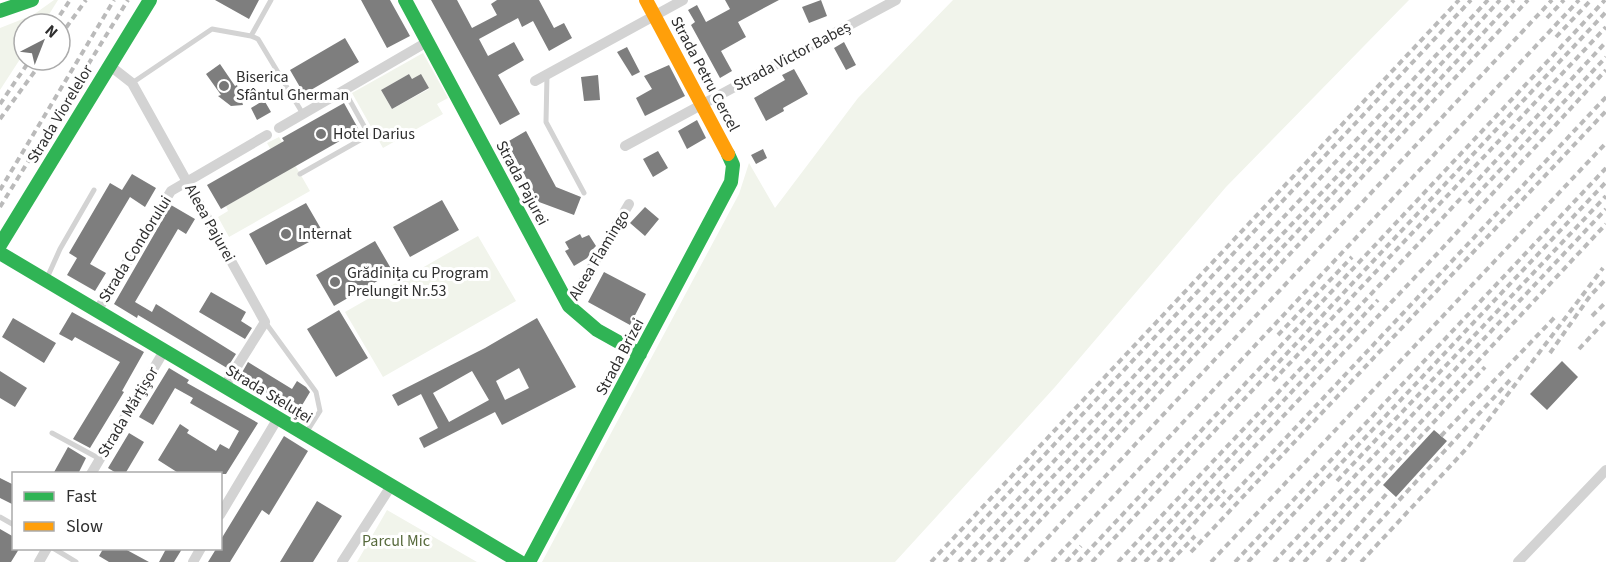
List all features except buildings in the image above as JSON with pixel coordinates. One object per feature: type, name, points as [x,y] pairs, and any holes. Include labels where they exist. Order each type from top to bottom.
[{"type":"street","points":[[0,10],[10,0]]},
{"type":"street","points":[[0,10],[32,0]]},
{"type":"street","name":"Strada Viorelelor","points":[[0,245],[150,0]]},
{"type":"street","name":"Strada Pajurei","points":[[405,0],[569,306],[597,330],[640,354]]},
{"type":"street","name":"Strada Petru Cercel","points":[[646,0],[733,165]]},
{"type":"street","points":[[535,81],[683,0]]},
{"type":"street","name":"Strada Victor Babeș","points":[[625,146],[896,0]]},
{"type":"street","points":[[279,128],[427,42]]},
{"type":"street","name":"Aleea Pajurei","points":[[110,64],[132,83],[266,322]]},
{"type":"street","name":"Strada Condorului","points":[[97,311],[171,191],[267,135]]},
{"type":"street","name":"Strada Brizei","points":[[529,562],[728,191],[733,165]]},
{"type":"street","name":"Aleea Flamingo","points":[[569,306],[629,204]]},
{"type":"street","name":"Strada Steluței","points":[[0,254],[520,562]]},
{"type":"street","points":[[224,387],[266,322]]},
{"type":"street","name":"Strada Mărțișor","points":[[92,472],[164,351]]},
{"type":"street","points":[[222,512],[278,418]]},
{"type":"street","points":[[1518,562],[1606,470]]},
{"type":"street","points":[[342,562],[391,486]]},
{"type":"lane","points":[[251,36],[271,0]]},
{"type":"lane","points":[[132,83],[212,29],[251,36],[258,39],[303,114]]},
{"type":"lane","points":[[547,75],[546,122],[584,193]]},
{"type":"lane","points":[[300,174],[369,135],[344,90]]},
{"type":"lane","points":[[45,280],[94,190]]},
{"type":"lane","points":[[266,322],[316,392],[320,411],[305,435]]},
{"type":"lane","points":[[52,433],[99,459]]},
{"type":"lane","points":[[55,550],[76,562]]},
{"type":"green space","points":[[54,0],[58,0],[50,12],[37,12]]},
{"type":"green space","points":[[953,0],[1409,0],[1226,187],[1055,387],[895,562],[542,562],[739,194],[749,163],[775,208],[858,98]]},
{"type":"green space","points":[[12,23],[12,72],[0,90],[0,28]]},
{"type":"green space","points":[[423,53],[448,98],[437,104],[443,114],[383,148],[352,93]],"holes":[[[409,74],[412,79],[421,75],[429,89],[392,109],[381,90]]]},
{"type":"green space","points":[[279,137],[310,191],[229,237],[218,217],[228,211],[226,206],[284,173],[267,143]]},
{"type":"green space","points":[[478,236],[516,301],[383,377],[345,312]]},
{"type":"green space","name":"Parcul Mic","points":[[387,510],[477,562],[357,562]]},
{"type":"railway","points":[[62,12],[70,0]]},
{"type":"railway","points":[[72,19],[86,0]]},
{"type":"railway","points":[[0,190],[114,0]]},
{"type":"railway","points":[[0,207],[128,0]]},
{"type":"railway","points":[[931,562],[1459,0]]},
{"type":"railway","points":[[944,562],[1471,0]]},
{"type":"railway","points":[[959,562],[1488,0]]},
{"type":"railway","points":[[972,562],[1345,168],[1500,0]]},
{"type":"railway","points":[[988,562],[1514,0]]},
{"type":"railway","points":[[1001,562],[1528,0]]},
{"type":"railway","points":[[1025,562],[1552,0]]},
{"type":"railway","points":[[1547,18],[1564,0]]},
{"type":"railway","points":[[1052,562],[1579,0]]},
{"type":"railway","points":[[1556,37],[1591,0]]},
{"type":"railway","points":[[1078,562],[1605,0]]},
{"type":"railway","points":[[1092,562],[1606,12]]},
{"type":"railway","points":[[1273,381],[1606,27]]},
{"type":"railway","points":[[1118,562],[1606,42]]},
{"type":"railway","points":[[1469,203],[1606,57]]},
{"type":"railway","points":[[1145,562],[1437,254],[1606,70]]},
{"type":"railway","points":[[0,104],[22,72]]},
{"type":"railway","points":[[0,119],[34,72]]},
{"type":"railway","points":[[1221,507],[1606,97]]},
{"type":"railway","points":[[1191,552],[1606,111]]},
{"type":"railway","points":[[1211,562],[1606,143]]},
{"type":"railway","points":[[1235,562],[1606,168]]},
{"type":"railway","points":[[1248,562],[1606,182]]},
{"type":"railway","points":[[1337,481],[1606,196]]},
{"type":"railway","points":[[1274,562],[1606,209]]},
{"type":"railway","points":[[1290,562],[1606,224]]},
{"type":"railway","points":[[1278,335],[1352,257]]},
{"type":"railway","points":[[1361,562],[1468,447],[1603,268]]},
{"type":"railway","points":[[1550,353],[1590,296],[1606,279]]},
{"type":"railway","points":[[1132,562],[1378,300]]},
{"type":"railway","points":[[1592,316],[1606,302]]},
{"type":"railway","points":[[1441,436],[1555,317]]},
{"type":"railway","points":[[1579,349],[1606,320]]},
{"type":"railway","points":[[1304,562],[1485,367]]},
{"type":"railway","points":[[1342,562],[1511,379]]},
{"type":"railway","points":[[1158,562],[1225,490]]},
{"type":"railway","points":[[1327,562],[1389,491]]},
{"type":"railway","points":[[1170,562],[1195,536]]},
{"type":"railway","points":[[1066,562],[1081,546]]},
{"type":"traffic: fast","points":[[0,11],[32,0]]},
{"type":"traffic: fast","points":[[0,245],[150,0]]},
{"type":"traffic: fast","points":[[405,0],[569,306],[597,330],[640,354]]},
{"type":"traffic: fast","points":[[529,562],[731,182],[733,165],[728,154]]},
{"type":"traffic: fast","points":[[0,253],[520,562]]},
{"type":"traffic: slow","points":[[646,0],[728,154]]},
{"type":"place","name":"Biserica Sfântul Gherman","points":[[224,86]]},
{"type":"place","name":"Hotel Darius","points":[[321,134]]},
{"type":"place","name":"Internat","points":[[286,234]]},
{"type":"place","name":"Grădinița cu Program Prelungit Nr.53","points":[[335,282]]}]
